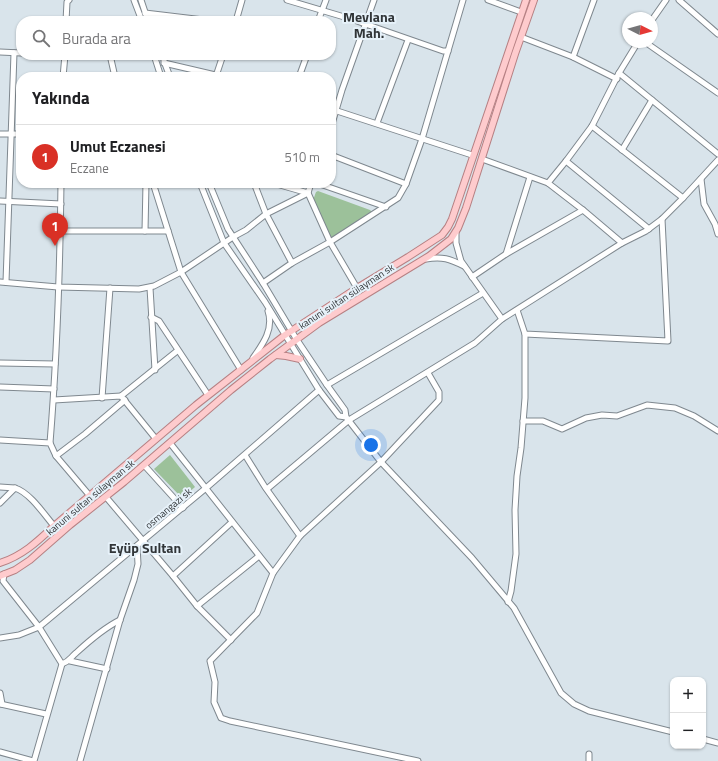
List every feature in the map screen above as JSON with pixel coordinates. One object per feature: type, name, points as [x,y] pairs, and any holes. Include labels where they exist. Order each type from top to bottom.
[{"type":"main road","points":[[0,563],[26,551],[208,395],[285,335],[442,235],[452,219],[472,155],[526,0]]},
{"type":"main road","name":"kanuni sultan sülayman sk","points":[[2,575],[22,566],[170,443],[230,390],[296,340],[319,323],[424,259],[451,239],[456,232],[466,208],[534,0]]},
{"type":"main road","points":[[276,355],[300,360]]},
{"type":"street","points":[[66,16],[67,2],[69,0]]},
{"type":"street","points":[[134,0],[140,16]]},
{"type":"street","points":[[141,0],[146,16]]},
{"type":"street","points":[[237,16],[242,0]]},
{"type":"street","points":[[287,0],[408,40],[443,51],[448,51]]},
{"type":"street","points":[[320,16],[326,0]]},
{"type":"street","points":[[336,113],[342,90],[374,0]]},
{"type":"street","points":[[263,283],[292,262],[330,242],[398,198],[406,184],[422,139],[464,0]]},
{"type":"street","points":[[488,0],[521,12]]},
{"type":"street","points":[[573,57],[594,0]]},
{"type":"street","points":[[658,12],[666,0]]},
{"type":"street","points":[[679,0],[718,34]]},
{"type":"street","points":[[145,13],[170,16]]},
{"type":"street","points":[[521,37],[573,57],[617,79]]},
{"type":"street","points":[[377,123],[408,40]]},
{"type":"street","points":[[548,183],[592,126],[635,48]]},
{"type":"street","points":[[654,48],[718,93]]},
{"type":"street","points":[[0,52],[14,52],[12,134],[3,282],[58,287],[150,288],[181,272],[232,237],[246,230],[266,214],[308,193]]},
{"type":"street","points":[[63,72],[65,60]]},
{"type":"street","points":[[110,60],[114,72]]},
{"type":"street","points":[[156,60],[159,72]]},
{"type":"street","points":[[163,60],[168,72]]},
{"type":"street","points":[[218,72],[222,60]]},
{"type":"street","points":[[302,72],[305,60]]},
{"type":"street","points":[[164,63],[200,72]]},
{"type":"street","points":[[620,73],[718,154]]},
{"type":"street","points":[[622,150],[652,100]]},
{"type":"street","points":[[337,110],[472,155]]},
{"type":"street","points":[[592,126],[683,198]]},
{"type":"street","points":[[0,134],[16,134]]},
{"type":"street","points":[[336,157],[406,184]]},
{"type":"street","points":[[482,159],[548,183],[622,243]]},
{"type":"street","points":[[267,490],[347,419],[428,373],[475,343],[502,319],[622,243],[649,229],[662,219],[683,198],[718,160]]},
{"type":"street","points":[[566,161],[649,229]]},
{"type":"street","points":[[506,254],[530,177]]},
{"type":"street","points":[[701,179],[704,204],[715,224],[718,234]]},
{"type":"street","points":[[61,188],[61,231],[54,400],[50,443],[56,456],[90,496]]},
{"type":"street","points":[[145,231],[146,188]]},
{"type":"street","points":[[155,188],[181,272],[241,370]]},
{"type":"street","points":[[202,188],[224,243],[265,302],[319,390],[339,416],[347,419]]},
{"type":"street","points":[[211,188],[232,237],[263,283],[296,340],[345,410],[347,419],[381,462],[472,558],[514,608],[561,693],[574,704],[589,712],[670,731]]},
{"type":"street","points":[[256,188],[266,214],[292,262]]},
{"type":"street","points":[[290,188],[308,193]]},
{"type":"street","points":[[310,188],[308,193],[330,242],[357,288]]},
{"type":"street","points":[[332,188],[386,206]]},
{"type":"street","points":[[0,201],[61,204]]},
{"type":"street","points":[[472,277],[506,254],[583,210]]},
{"type":"street","points":[[525,334],[668,341],[662,219]]},
{"type":"street","points":[[61,231],[168,231]]},
{"type":"street","points":[[456,232],[458,254],[461,261],[502,319]]},
{"type":"street","points":[[424,259],[440,257],[465,267]]},
{"type":"street","points":[[102,398],[110,288]]},
{"type":"street","points":[[150,288],[155,370]]},
{"type":"street","points":[[327,385],[483,293]]},
{"type":"street","points":[[251,362],[269,331],[270,317],[265,302]]},
{"type":"street","points":[[508,602],[512,592],[516,554],[516,476],[521,448],[525,398],[525,334],[517,310]]},
{"type":"street","points":[[151,317],[159,321],[208,395]]},
{"type":"street","points":[[56,456],[85,434],[177,350]]},
{"type":"street","points":[[0,363],[55,364]]},
{"type":"street","points":[[418,761],[220,718],[214,702],[215,682],[210,661],[257,613],[273,573],[300,536],[381,462],[438,400],[440,392],[428,373]]},
{"type":"street","points":[[0,387],[54,389]]},
{"type":"street","name":"osmangazi sk","points":[[0,638],[19,635],[39,628],[245,455],[319,390]]},
{"type":"street","points":[[54,400],[123,398]]},
{"type":"street","points":[[123,398],[156,439]]},
{"type":"street","points":[[523,421],[543,421],[562,429],[586,418],[602,415],[617,416],[647,405],[675,408],[694,416],[718,431]]},
{"type":"street","points":[[0,440],[50,443]]},
{"type":"street","points":[[170,443],[273,573]]},
{"type":"street","points":[[245,455],[267,490],[300,536]]},
{"type":"street","points":[[144,465],[182,508]]},
{"type":"street","points":[[0,487],[14,488],[25,494],[54,526]]},
{"type":"street","points":[[0,502],[14,488]]},
{"type":"street","points":[[106,496],[144,540],[197,606],[231,640]]},
{"type":"street","points":[[172,576],[232,522]]},
{"type":"street","points":[[80,761],[120,620],[134,580],[138,564],[136,546]]},
{"type":"street","points":[[197,606],[259,556]]},
{"type":"street","points":[[2,575],[3,581],[39,628],[62,664]]},
{"type":"street","points":[[70,661],[86,644],[110,625],[120,620]]},
{"type":"street","points":[[62,664],[70,661],[107,669]]},
{"type":"street","points":[[0,752],[33,761],[62,664]]},
{"type":"street","points":[[0,693],[1,704],[46,714]]},
{"type":"street","points":[[706,740],[718,743]]},
{"type":"street","points":[[588,761],[590,754]]},
{"type":"green space","points":[[318,191],[370,210],[373,213],[332,240],[312,203],[316,192]]},
{"type":"green space","points":[[170,455],[195,487],[182,498],[154,469]]},
{"type":"place","name":"Umut Eczanesi","points":[[55,246]]},
{"type":"district","name":"Mevlana Mah.","points":[[369,26]]},
{"type":"district","name":"Eyüp Sultan","points":[[145,548]]}]
